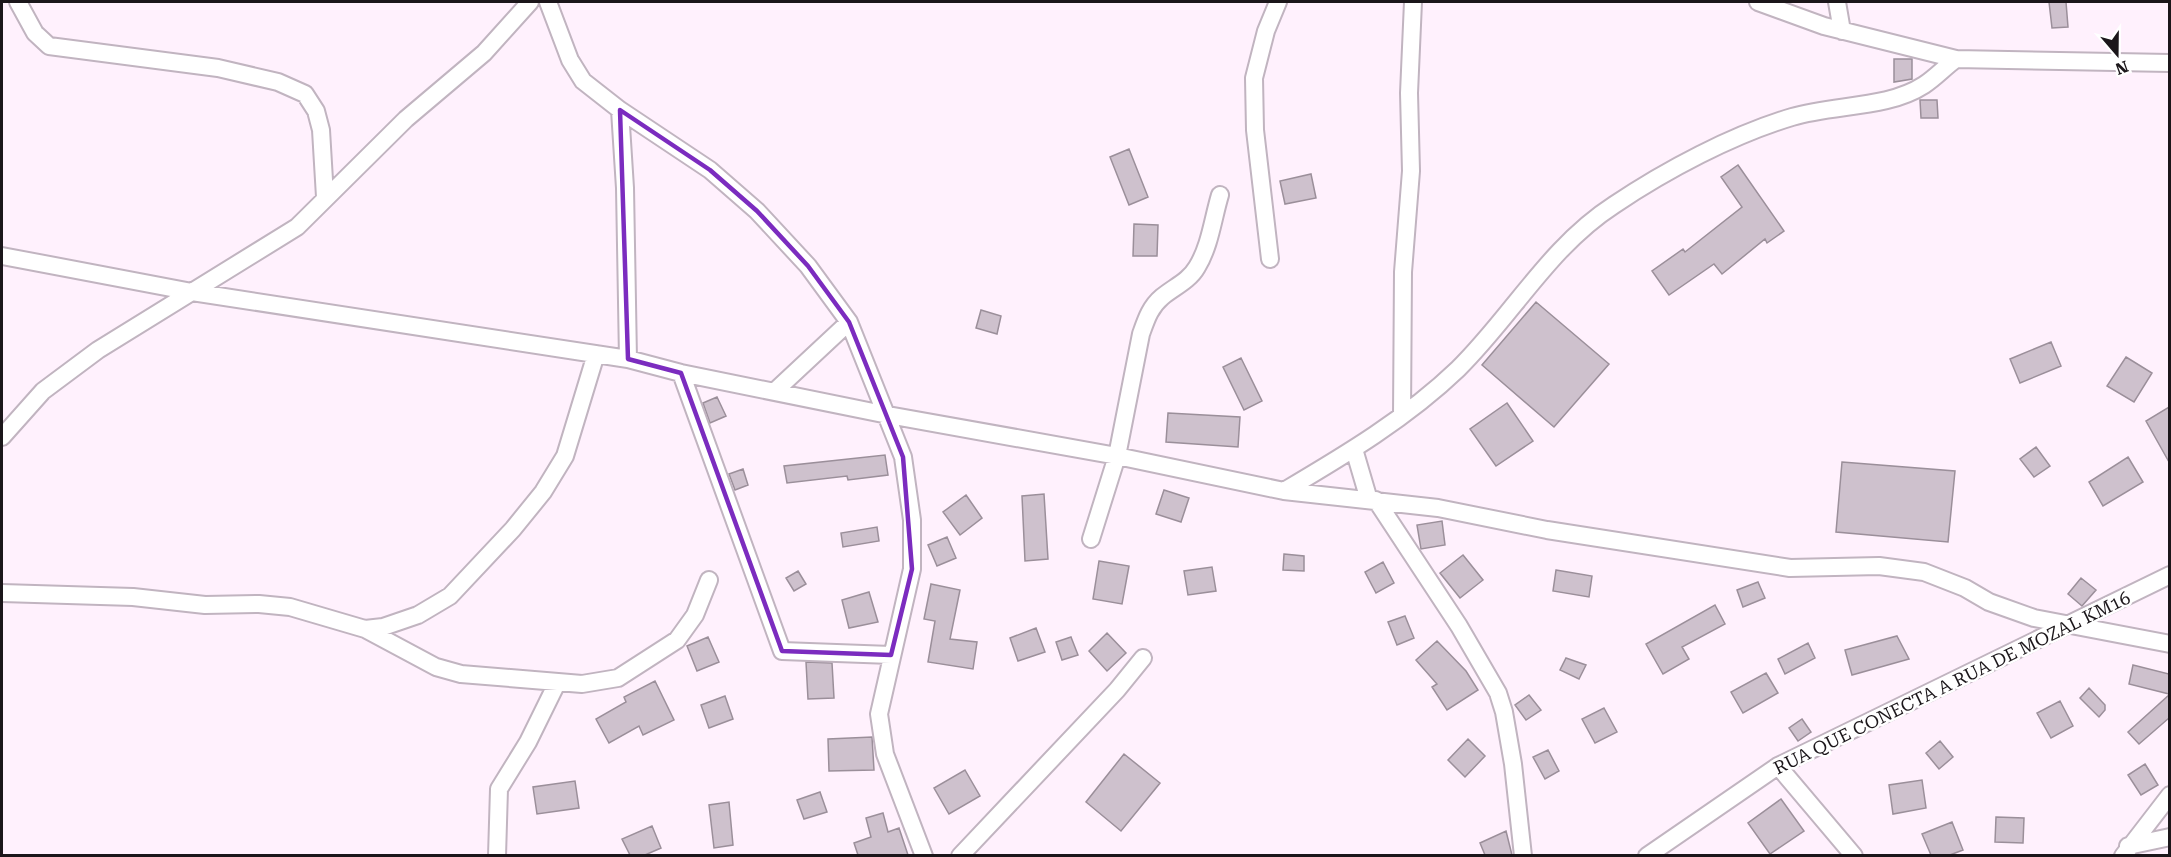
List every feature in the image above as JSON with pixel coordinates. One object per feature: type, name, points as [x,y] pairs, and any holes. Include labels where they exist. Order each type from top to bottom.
[{"type":"street","points":[[18,2],[34,33],[49,46],[218,68],[278,82],[305,94],[316,111],[321,130],[325,197]]},
{"type":"street","points":[[2,437],[43,391],[98,350],[297,227],[406,119],[484,53],[530,2]]},
{"type":"street","points":[[548,2],[570,60],[583,81],[620,110],[710,170],[756,211],[808,266],[849,322],[903,457],[912,530],[912,569],[906,608],[891,656],[879,714],[880,734],[885,754],[924,855]]},
{"type":"street","points":[[1270,259],[1255,130],[1254,78],[1266,31],[1278,2]]},
{"type":"street","points":[[1402,415],[1403,272],[1411,171],[1409,93],[1413,2]]},
{"type":"street","points":[[1758,2],[1842,31],[1956,59],[2169,63]]},
{"type":"street","points":[[1838,2],[1842,31]]},
{"type":"street","points":[[1284,491],[1354,449],[1402,415],[1457,369],[1496,329],[1536,275],[1613,205],[1727,140],[1794,116],[1894,97],[1924,86],[1956,59]]},
{"type":"street","points":[[620,110],[625,188],[628,359]]},
{"type":"street","points":[[1091,539],[1117,456],[1141,334],[1148,314],[1161,298],[1186,280],[1197,268],[1204,253],[1220,195]]},
{"type":"street","points":[[2,256],[192,292],[628,359],[681,373],[888,415],[1117,456],[1284,491],[1372,500],[1790,568],[1879,566],[1924,572],[1965,588],[1989,602],[2034,618],[2169,644]]},
{"type":"street","points":[[775,391],[849,322]]},
{"type":"street","points":[[365,629],[383,627],[417,615],[450,596],[513,529],[543,492],[565,456],[596,354]]},
{"type":"street","points":[[681,373],[782,651],[891,656]]},
{"type":"street","points":[[1354,449],[1372,500],[1459,626],[1498,693],[1504,712],[1513,764],[1523,855]]},
{"type":"street","name":"RUA QUE CONECTA A RUA DE MOZAL KM16","points":[[1647,855],[1778,766],[2169,575]]},
{"type":"street","points":[[2,593],[133,597],[205,605],[259,604],[290,608],[365,629],[436,668],[461,674],[582,684],[618,678],[677,640],[695,615],[709,580]]},
{"type":"street","points":[[960,855],[1118,690],[1143,658]]},
{"type":"street","points":[[497,855],[499,789],[528,742],[557,682]]},
{"type":"street","points":[[1778,766],[1854,855]]},
{"type":"street","points":[[2126,851],[2169,795]]},
{"type":"street","points":[[2126,851],[2169,837]]},
{"type":"highlighted area","points":[[620,110],[710,170],[757,211],[808,266],[849,322],[903,457],[912,569],[891,655],[782,651],[681,373],[628,359]]},
{"type":"building","points":[[2049,2],[2066,2],[2068,27],[2052,28]]},
{"type":"building","points":[[1894,59],[1912,59],[1912,79],[1894,82]]},
{"type":"building","points":[[1920,100],[1937,100],[1938,118],[1921,118]]},
{"type":"building","points":[[1129,149],[1148,197],[1129,205],[1110,157]]},
{"type":"building","points":[[1738,165],[1784,231],[1767,243],[1765,239],[1722,274],[1714,264],[1669,295],[1652,271],[1683,249],[1685,252],[1742,207],[1721,177]]},
{"type":"building","points":[[1311,174],[1316,198],[1285,204],[1280,181]]},
{"type":"building","points":[[1134,224],[1158,225],[1157,256],[1133,256]]},
{"type":"building","points":[[1536,302],[1609,364],[1554,427],[1482,365]]},
{"type":"building","points":[[981,310],[1001,316],[997,334],[976,328]]},
{"type":"building","points":[[2051,342],[2061,366],[2020,383],[2010,359]]},
{"type":"building","points":[[2126,357],[2152,373],[2134,402],[2107,386]]},
{"type":"building","points":[[1241,358],[1262,401],[1244,410],[1223,367]]},
{"type":"building","points":[[717,397],[726,416],[710,423],[703,403]]},
{"type":"building","points":[[1507,403],[1533,441],[1496,466],[1470,429]]},
{"type":"building","points":[[2169,407],[2169,462],[2146,421]]},
{"type":"building","points":[[1168,413],[1240,417],[1238,447],[1166,442]]},
{"type":"building","points":[[2036,447],[2050,466],[2034,477],[2020,459]]},
{"type":"building","points":[[885,455],[888,475],[848,480],[847,476],[787,483],[784,466]]},
{"type":"building","points":[[2128,457],[2143,482],[2103,506],[2089,482]]},
{"type":"building","points":[[1842,462],[1955,471],[1948,542],[1836,532]]},
{"type":"building","points":[[743,469],[748,485],[735,490],[729,474]]},
{"type":"building","points":[[1164,490],[1189,498],[1181,522],[1156,514]]},
{"type":"building","points":[[1044,494],[1048,559],[1025,561],[1022,496]]},
{"type":"building","points":[[966,495],[982,518],[960,535],[943,512]]},
{"type":"building","points":[[1442,521],[1445,545],[1421,549],[1417,525]]},
{"type":"building","points":[[877,527],[879,541],[843,547],[841,533]]},
{"type":"building","points":[[947,537],[956,558],[937,566],[928,545]]},
{"type":"building","points":[[1284,554],[1304,556],[1304,571],[1283,570]]},
{"type":"building","points":[[1463,555],[1483,580],[1460,598],[1440,573]]},
{"type":"building","points":[[1099,561],[1129,566],[1122,604],[1093,599]]},
{"type":"building","points":[[1383,562],[1394,583],[1376,593],[1365,572]]},
{"type":"building","points":[[1212,567],[1216,591],[1188,595],[1184,571]]},
{"type":"building","points":[[1556,570],[1592,576],[1589,597],[1553,591]]},
{"type":"building","points":[[798,571],[806,584],[794,591],[786,578]]},
{"type":"building","points":[[2081,578],[2096,590],[2082,606],[2068,594]]},
{"type":"building","points":[[1758,582],[1765,598],[1743,607],[1737,590]]},
{"type":"building","points":[[931,584],[960,590],[950,639],[977,642],[973,669],[928,662],[935,621],[924,619]]},
{"type":"building","points":[[869,592],[878,622],[849,628],[842,600]]},
{"type":"building","points":[[1715,605],[1725,624],[1682,647],[1689,659],[1663,674],[1646,644]]},
{"type":"building","points":[[1405,616],[1414,638],[1397,645],[1388,622]]},
{"type":"building","points":[[1036,628],[1045,652],[1018,661],[1010,638]]},
{"type":"building","points":[[1107,633],[1126,653],[1107,671],[1089,651]]},
{"type":"building","points":[[1897,636],[1909,659],[1852,675],[1845,650]]},
{"type":"building","points":[[708,637],[719,662],[697,671],[687,646]]},
{"type":"building","points":[[1071,637],[1078,655],[1062,660],[1056,642]]},
{"type":"building","points":[[1437,641],[1466,671],[1478,690],[1447,710],[1432,687],[1437,684],[1416,660]]},
{"type":"building","points":[[1808,643],[1815,658],[1785,674],[1778,659]]},
{"type":"building","points":[[1566,658],[1586,665],[1579,679],[1560,670]]},
{"type":"building","points":[[806,662],[832,663],[834,698],[808,699]]},
{"type":"building","points":[[2133,665],[2169,674],[2169,694],[2129,684]]},
{"type":"building","points":[[1766,673],[1778,693],[1743,713],[1731,692]]},
{"type":"building","points":[[655,681],[674,720],[643,735],[639,726],[609,743],[596,719],[626,702],[624,697]]},
{"type":"building","points":[[2089,688],[2105,705],[2105,710],[2099,717],[2080,698]]},
{"type":"building","points":[[1529,695],[1541,710],[1526,720],[1515,705]]},
{"type":"building","points":[[2169,695],[2169,718],[2139,744],[2128,732]]},
{"type":"building","points":[[725,696],[733,719],[709,728],[701,705]]},
{"type":"building","points":[[2060,701],[2073,726],[2051,738],[2037,713]]},
{"type":"building","points":[[1604,708],[1617,732],[1595,743],[1582,719]]},
{"type":"building","points":[[1802,719],[1811,732],[1798,741],[1789,728]]},
{"type":"building","points":[[872,737],[874,770],[829,771],[828,739]]},
{"type":"building","points":[[1468,739],[1485,756],[1465,777],[1448,760]]},
{"type":"building","points":[[1940,741],[1953,757],[1939,769],[1926,753]]},
{"type":"building","points":[[1548,750],[1559,771],[1545,779],[1533,757]]},
{"type":"building","points":[[1124,754],[1160,783],[1121,831],[1086,802]]},
{"type":"building","points":[[2145,764],[2158,785],[2141,795],[2128,775]]},
{"type":"building","points":[[965,770],[980,796],[949,814],[934,788]]},
{"type":"building","points":[[1922,780],[1926,808],[1893,814],[1889,785]]},
{"type":"building","points":[[575,781],[579,808],[537,814],[533,787]]},
{"type":"building","points":[[820,792],[827,812],[804,819],[797,800]]},
{"type":"building","points":[[1781,799],[1804,831],[1770,854],[1748,823]]},
{"type":"building","points":[[729,802],[733,845],[714,848],[709,805]]},
{"type":"building","points":[[883,813],[888,832],[899,828],[908,855],[858,855],[854,843],[871,837],[866,818]]},
{"type":"building","points":[[1996,817],[2024,818],[2023,843],[1995,842]]},
{"type":"building","points":[[1952,822],[1963,850],[1950,855],[1931,855],[1922,834]]},
{"type":"building","points":[[652,826],[661,848],[645,855],[630,855],[622,839]]},
{"type":"building","points":[[1506,831],[1512,855],[1485,855],[1480,843]]}]
